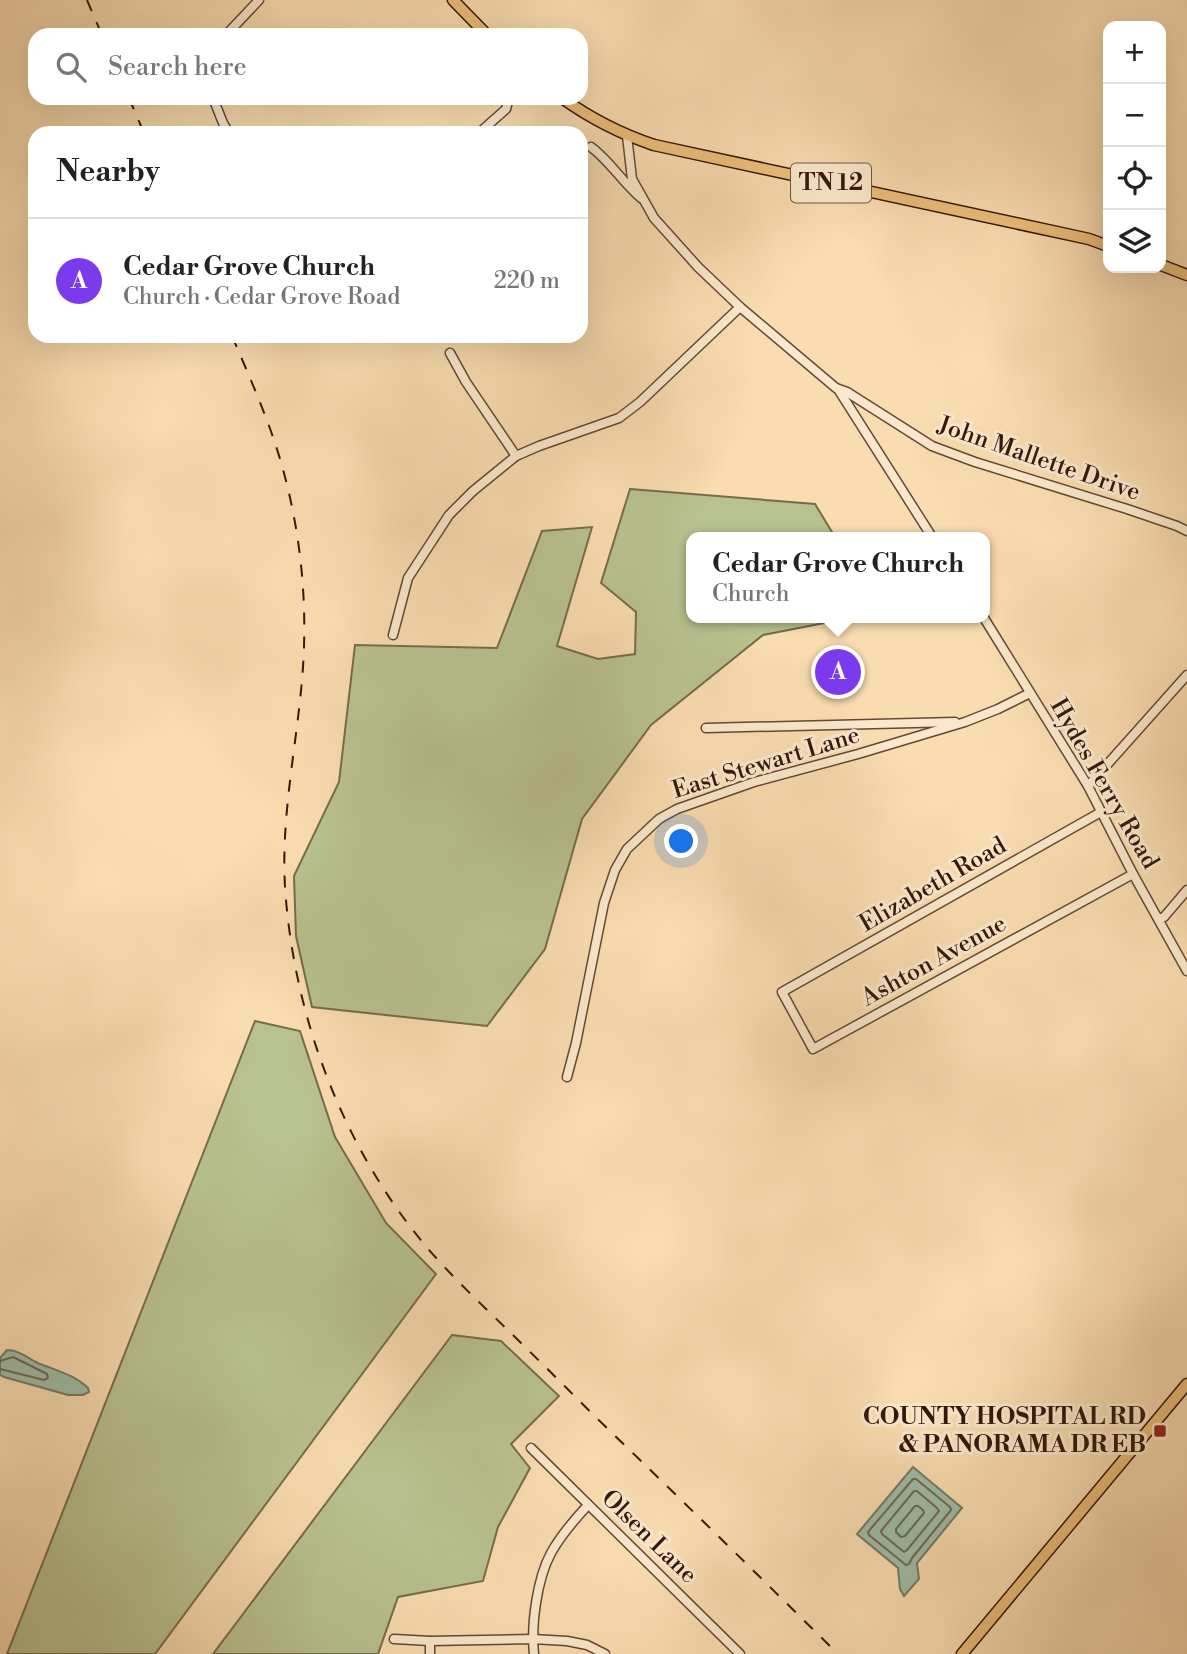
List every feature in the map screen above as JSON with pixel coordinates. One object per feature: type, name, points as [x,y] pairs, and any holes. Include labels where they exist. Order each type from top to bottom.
[{"type":"main road","points":[[453,0],[480,28]]},
{"type":"main road","name":"TN 12","points":[[571,105],[626,136],[654,145],[1076,236],[1103,244]]},
{"type":"main road","points":[[1166,267],[1187,275]]},
{"type":"main road","points":[[962,1654],[1187,1384]]},
{"type":"street","points":[[232,28],[255,1]]},
{"type":"street","points":[[216,105],[225,126]]},
{"type":"street","points":[[487,126],[507,105]]},
{"type":"street","points":[[626,136],[632,179],[654,218],[694,263],[740,307],[844,397],[929,532]]},
{"type":"street","points":[[591,147],[646,203]]},
{"type":"street","points":[[393,635],[408,578],[449,515],[473,491],[516,456],[619,418],[640,402],[740,307]]},
{"type":"street","points":[[450,353],[469,387],[516,456]]},
{"type":"street","name":"John Mallette Drive","points":[[836,388],[847,392],[932,446],[1187,531]]},
{"type":"street","name":"Hydes Ferry Road","points":[[987,623],[1088,786],[1187,971]]},
{"type":"street","points":[[1088,786],[1187,675]]},
{"type":"street","name":"East Stewart Lane","points":[[567,1077],[604,902],[615,870],[627,849],[659,819],[677,808],[754,782],[965,722],[1030,693]]},
{"type":"street","points":[[706,729],[965,722]]},
{"type":"street","name":"Elizabeth Road","points":[[784,991],[1101,812]]},
{"type":"street","name":"Ashton Avenue","points":[[784,991],[782,992],[813,1049],[1133,874]]},
{"type":"street","points":[[1159,919],[1164,917],[1187,890]]},
{"type":"street","name":"Olsen Lane","points":[[531,1448],[740,1654]]},
{"type":"street","points":[[534,1654],[537,1601],[550,1555],[559,1539],[588,1505]]},
{"type":"street","points":[[394,1639],[567,1641],[587,1645],[605,1654]]},
{"type":"street","points":[[430,1641],[430,1654]]},
{"type":"shaded area","points":[[630,489],[815,504],[832,532],[686,532],[686,623],[824,623],[763,635],[651,725],[582,819],[545,949],[487,1026],[312,1007],[296,936],[294,876],[339,782],[355,645],[497,648],[542,531],[592,527],[557,646],[598,659],[635,654],[636,612],[601,583]]},
{"type":"shaded area","points":[[255,1021],[300,1031],[335,1137],[386,1223],[436,1274],[155,1654],[7,1654]]},
{"type":"shaded area","points":[[452,1335],[501,1341],[559,1396],[511,1444],[530,1468],[498,1527],[483,1581],[398,1597],[378,1654],[213,1654]]},
{"type":"water","points":[[7,1350],[71,1376],[83,1383],[89,1392],[83,1395],[68,1395],[0,1375],[0,1358]]},
{"type":"water","points":[[913,1467],[962,1508],[917,1563],[919,1579],[904,1596],[900,1589],[898,1568],[857,1534]]},
{"type":"railway","points":[[87,0],[99,28]]},
{"type":"railway","points":[[132,105],[141,126]]},
{"type":"railway","points":[[235,343],[275,443],[291,501],[296,531],[303,590],[304,650],[287,809],[285,887],[290,933],[309,1023],[341,1110],[385,1191],[438,1260],[838,1654]]},
{"type":"place","name":"Cedar Grove Church","points":[[838,672]]},
{"type":"place","name":"COUNTY HOSPITAL RD & PANORAMA DR EB","points":[[1160,1431]]}]
